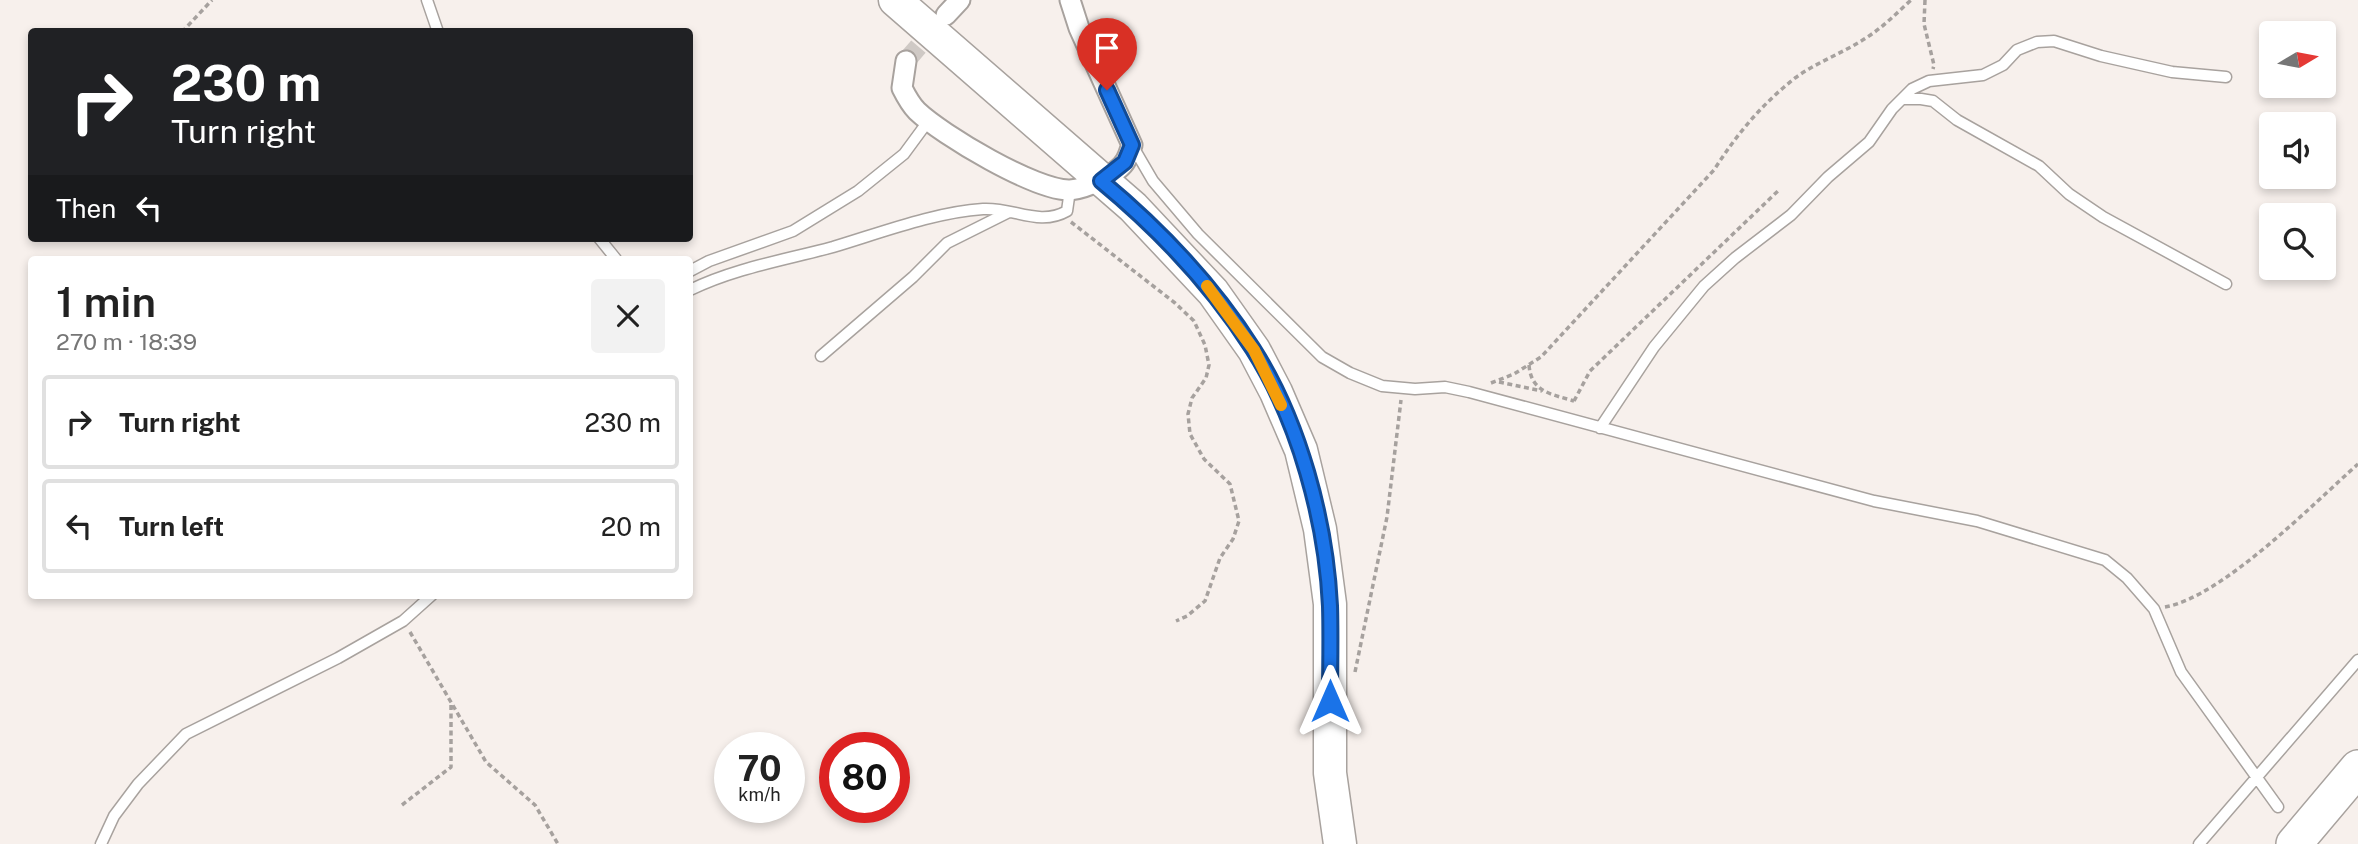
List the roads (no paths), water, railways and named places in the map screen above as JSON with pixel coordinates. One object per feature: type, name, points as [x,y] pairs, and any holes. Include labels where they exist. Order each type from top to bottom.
[{"type":"highway","points":[[895,0],[1133,207],[1213,292],[1254,350],[1276,392],[1300,450],[1320,529],[1330,604],[1330,774],[1340,844]]},
{"type":"highway","points":[[2294,844],[2358,768]]},
{"type":"highway","points":[[2325,844],[2358,800]]},
{"type":"street","points":[[946,15],[960,0]]},
{"type":"street","points":[[906,61],[902,88],[915,110],[946,134],[1037,182],[1070,190],[1101,181],[1125,162],[1132,145],[1079,28],[1070,0]]},
{"type":"lane","points":[[427,0],[437,28]]},
{"type":"lane","points":[[1600,428],[1654,347],[1704,286],[1791,215],[1828,177],[1869,142],[1912,89],[1929,81],[1983,75],[2003,65],[2017,50],[2037,41],[2054,41],[2101,56],[2172,72],[2226,77]]},
{"type":"lane","points":[[1902,99],[1933,102],[1957,120],[2039,166],[2069,194],[2103,217],[2225,284]]},
{"type":"lane","points":[[693,269],[709,261],[793,231],[859,191],[904,154],[929,120]]},
{"type":"lane","points":[[1132,145],[1153,181],[1198,234],[1322,357],[1350,373],[1382,386],[1445,387],[1469,392],[1874,501],[1977,521],[2105,560],[2127,578],[2154,610],[2181,672],[2277,807]]},
{"type":"lane","points":[[693,289],[743,269],[938,217],[984,209],[1039,218],[1061,214],[1067,211],[1070,190]]},
{"type":"lane","points":[[821,356],[914,276],[947,243],[1009,212]]},
{"type":"lane","points":[[603,242],[614,256]]},
{"type":"lane","points":[[101,844],[114,816],[138,784],[186,734],[338,658],[403,621],[428,599]]},
{"type":"lane","points":[[2199,844],[2358,660]]},
{"type":"tunnel","points":[[906,61],[938,24]]}]
